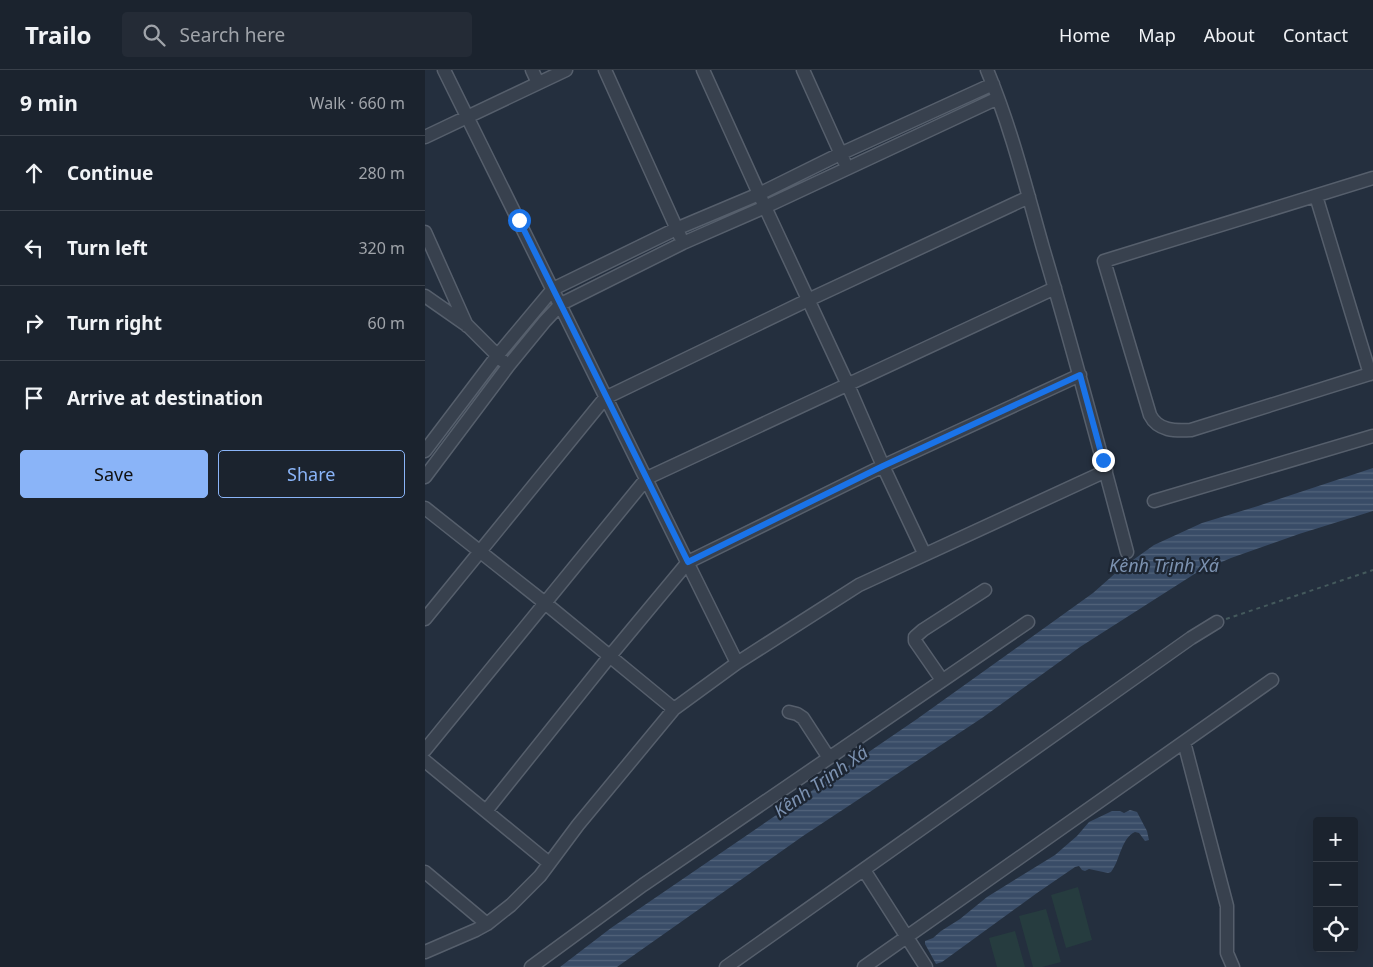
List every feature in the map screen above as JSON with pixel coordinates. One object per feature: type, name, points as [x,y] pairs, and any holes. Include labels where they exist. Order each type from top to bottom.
[{"type":"street","points":[[444,70],[737,663]]},
{"type":"street","points":[[532,70],[538,83]]},
{"type":"street","points":[[425,137],[566,70]]},
{"type":"street","points":[[605,70],[683,243]]},
{"type":"street","points":[[703,70],[924,553]]},
{"type":"street","points":[[803,70],[847,168]]},
{"type":"street","points":[[987,70],[998,98],[1029,197],[1080,375],[1127,552]]},
{"type":"street","points":[[425,451],[497,356],[553,289],[677,229],[759,194],[840,154],[993,84]]},
{"type":"street","points":[[425,477],[509,365],[561,304],[683,243],[765,207],[998,98]]},
{"type":"street","points":[[1316,196],[1372,373],[1191,430],[1173,430],[1160,427],[1151,418],[1104,261],[1373,178]]},
{"type":"street","points":[[425,619],[605,398],[808,300],[1029,197]]},
{"type":"street","points":[[425,232],[468,326]]},
{"type":"street","points":[[425,750],[647,478],[847,383],[1055,288]]},
{"type":"street","points":[[426,300],[468,326],[497,356],[509,365]]},
{"type":"street","points":[[486,811],[609,656],[688,562],[883,466],[1080,375]]},
{"type":"street","points":[[1154,501],[1373,436]]},
{"type":"street","points":[[425,952],[487,924],[511,905],[540,876],[578,825],[674,709],[737,663],[859,585],[924,553],[1106,471]]},
{"type":"street","points":[[425,508],[674,709]]},
{"type":"street","points":[[942,680],[915,641],[915,637],[985,590]]},
{"type":"street","points":[[531,967],[651,880],[1028,622]]},
{"type":"street","points":[[726,967],[1191,638],[1217,622]]},
{"type":"street","points":[[864,967],[1272,680]]},
{"type":"street","points":[[789,712],[803,718],[829,758]]},
{"type":"street","points":[[1184,742],[1227,906],[1227,953],[1233,967]]},
{"type":"street","points":[[425,761],[549,863]]},
{"type":"street","points":[[864,870],[927,967]]},
{"type":"street","points":[[425,872],[487,924]]},
{"type":"path","points":[[1217,622],[1373,570]]},
{"type":"green space","points":[[1078,887],[1092,940],[1066,948],[1051,895]]},
{"type":"green space","points":[[1046,909],[1061,962],[1042,967],[1033,967],[1019,916]]},
{"type":"green space","points":[[1015,931],[1025,967],[997,967],[989,938]]},
{"type":"water","name":"Kênh Trịnh Xá","points":[[1373,468],[1373,511],[1299,534],[1231,558],[1196,573],[1080,647],[982,718],[803,836],[617,967],[560,967],[611,928],[917,719],[1093,593],[1119,570],[1154,545],[1202,523]]},
{"type":"water","points":[[1130,810],[1137,812],[1147,831],[1149,840],[1145,841],[1139,833],[1135,832],[1130,835],[1111,872],[1089,869],[1085,871],[1079,866],[1075,867],[942,962],[936,964],[925,941],[933,938],[960,919],[987,897],[1055,855],[1077,836],[1089,822],[1112,811],[1124,813]]},
{"type":"route","points":[[519,220],[605,398],[688,562],[883,466],[1080,375],[1103,460]]}]
